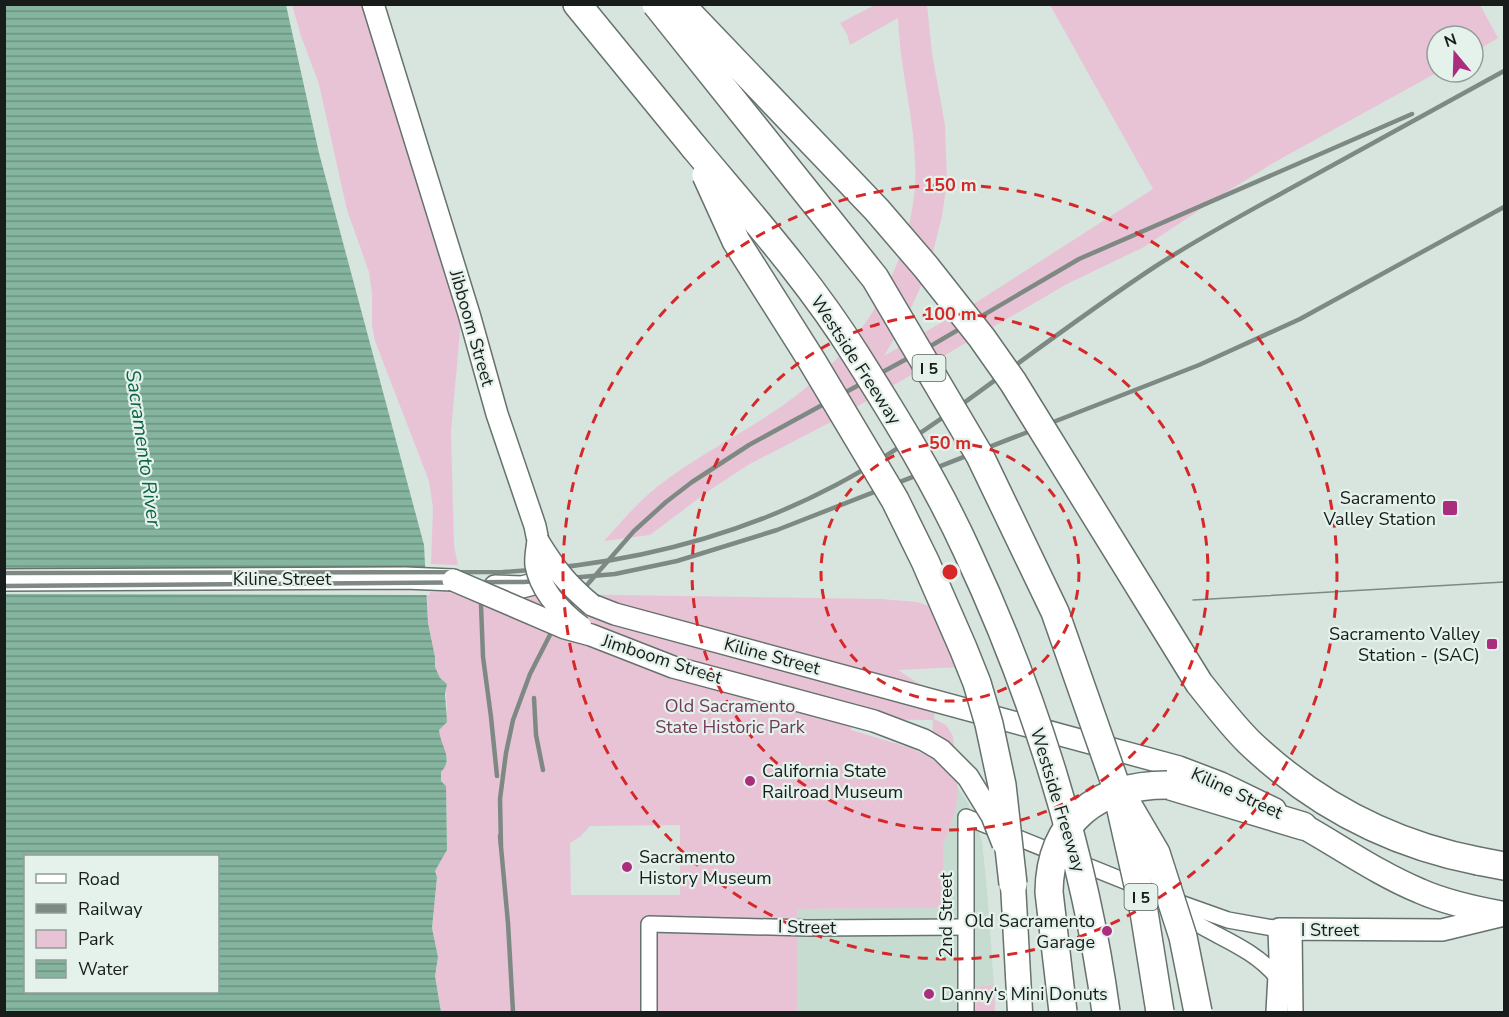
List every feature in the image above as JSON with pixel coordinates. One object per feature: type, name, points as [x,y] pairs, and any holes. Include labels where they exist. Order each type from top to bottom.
[{"type":"highway","name":"Westside Freeway","points":[[577,4],[783,253],[855,353],[933,483],[967,550],[1015,668],[1050,766],[1084,889],[1106,1012]]},
{"type":"highway","name":"I 5","points":[[656,4],[875,278],[980,456],[1055,612],[1115,783],[1144,912],[1160,1012]]},
{"type":"highway","points":[[680,4],[877,210],[982,338],[1013,382],[1199,683],[1229,721],[1279,769],[1311,793],[1350,817],[1418,846],[1504,866]]},
{"type":"highway","points":[[694,147],[736,242],[812,361],[895,500],[963,648],[977,682],[1002,784],[1013,884]]},
{"type":"highway","points":[[1063,1012],[1048,892],[1049,876],[1056,847],[1064,832],[1075,819],[1103,798],[1173,776],[1303,826]]},
{"type":"highway","points":[[1115,783],[1156,853],[1184,937],[1198,1012]]},
{"type":"main road","name":"Jibboom Street","points":[[373,4],[469,314],[497,414],[535,526],[538,541],[536,564],[541,582],[554,603],[591,635]]},
{"type":"main road","points":[[538,541],[556,571],[592,605]]},
{"type":"main road","name":"Kiline Street","points":[[4,580],[405,578],[453,580],[505,588],[522,587],[541,582],[615,614],[1173,776]]},
{"type":"main road","points":[[453,580],[565,628],[591,635]]},
{"type":"main road","name":"Jimboom Street","points":[[591,635],[674,667],[874,721],[924,740],[941,750],[979,792],[1002,842],[1013,884],[1020,1012]]},
{"type":"main road","name":"Kiline Street","points":[[1303,826],[1422,892],[1471,908],[1504,914]]},
{"type":"main road","name":"I Street","points":[[1287,930],[1442,930],[1504,914]]},
{"type":"main road","points":[[1277,1012],[1277,977],[1287,930]]},
{"type":"street","name":"I Street","points":[[966,817],[1198,911],[1228,920],[1287,930]]},
{"type":"street","name":"2nd Street","points":[[966,817],[966,1012]]},
{"type":"street","name":"I Street","points":[[1159,895],[1197,924],[1254,955],[1277,977]]},
{"type":"street","name":"I Street","points":[[649,1012],[649,924],[808,928],[966,927]]},
{"type":"street","points":[[1287,930],[1295,1012]]},
{"type":"shaded area","points":[[957,786],[968,803],[982,841],[996,1012],[993,984],[976,987],[976,1012],[797,1012],[797,909],[943,908],[943,846],[956,809]]},
{"type":"green space","points":[[292,5],[367,5],[459,300],[460,331],[451,432],[454,546],[458,565],[431,564],[433,508],[429,481],[375,341],[369,272],[347,210],[319,84]]},
{"type":"green space","points":[[875,5],[927,5],[932,53],[945,125],[947,182],[942,216],[929,268],[907,317],[884,356],[975,303],[1153,189],[1050,5],[1480,5],[1498,38],[1485,46],[1485,24],[1425,24],[1425,79],[1273,163],[1144,247],[1067,284],[829,423],[748,465],[707,492],[650,535],[604,541],[658,486],[779,408],[816,379],[836,360],[870,316],[896,266],[912,213],[915,185],[914,143],[898,18],[850,45],[847,34],[840,23]]},
{"type":"green space","name":"Old Sacramento State Historic Park","points":[[427,592],[881,599],[917,602],[938,609],[962,611],[962,667],[898,670],[936,695],[934,719],[946,725],[953,736],[958,791],[956,809],[943,846],[943,908],[797,909],[797,1012],[441,1012],[435,976],[438,957],[432,928],[437,877],[435,871],[447,850],[446,786],[441,781],[441,772],[447,757],[439,738],[439,732],[447,712],[447,684],[440,678],[435,667],[428,623]],"holes":[[[850,719],[933,720],[931,758],[911,748],[851,730]],[[680,825],[680,895],[571,895],[570,843],[590,826]]]},
{"type":"green space","points":[[994,984],[995,1012],[976,1012],[976,987]]},
{"type":"water","name":"Sacramento River","points":[[5,5],[286,5],[319,153],[424,545],[428,623],[435,667],[440,678],[447,684],[445,694],[447,722],[439,730],[447,757],[445,767],[441,772],[441,781],[446,786],[447,850],[435,871],[437,877],[432,928],[438,957],[435,976],[441,1012],[5,1012]]},
{"type":"pier","points":[[429,568],[430,595],[4,594],[5,569]]},
{"type":"tram line","points":[[1193,600],[1504,582]]},
{"type":"railway","points":[[4,573],[503,572],[590,564],[674,547],[716,535],[797,504],[868,467],[961,405],[1156,266],[1248,212],[1504,71]]},
{"type":"railway","points":[[501,845],[500,799],[506,753],[513,720],[530,674],[552,631],[580,593],[634,531],[666,502],[749,445],[934,344],[1079,259],[1412,114]]},
{"type":"railway","points":[[4,586],[524,582],[615,574],[677,561],[777,530],[1199,365],[1300,319],[1504,207]]},
{"type":"railway","points":[[481,605],[483,657],[497,776]]},
{"type":"railway","points":[[534,698],[536,735],[543,770]]},
{"type":"railway","points":[[500,836],[513,1012]]},
{"type":"place","name":"Sacramento Valley Station","points":[[1450,508]]},
{"type":"place","name":"Sacramento Valley Station - (SAC)","points":[[1492,644]]},
{"type":"place","name":"California State Railroad Museum","points":[[750,781]]},
{"type":"place","name":"Sacramento History Museum","points":[[627,867]]},
{"type":"place","name":"Old Sacramento Garage","points":[[1107,931]]},
{"type":"place","name":"Danny‘s Mini Donuts","points":[[929,994]]}]
